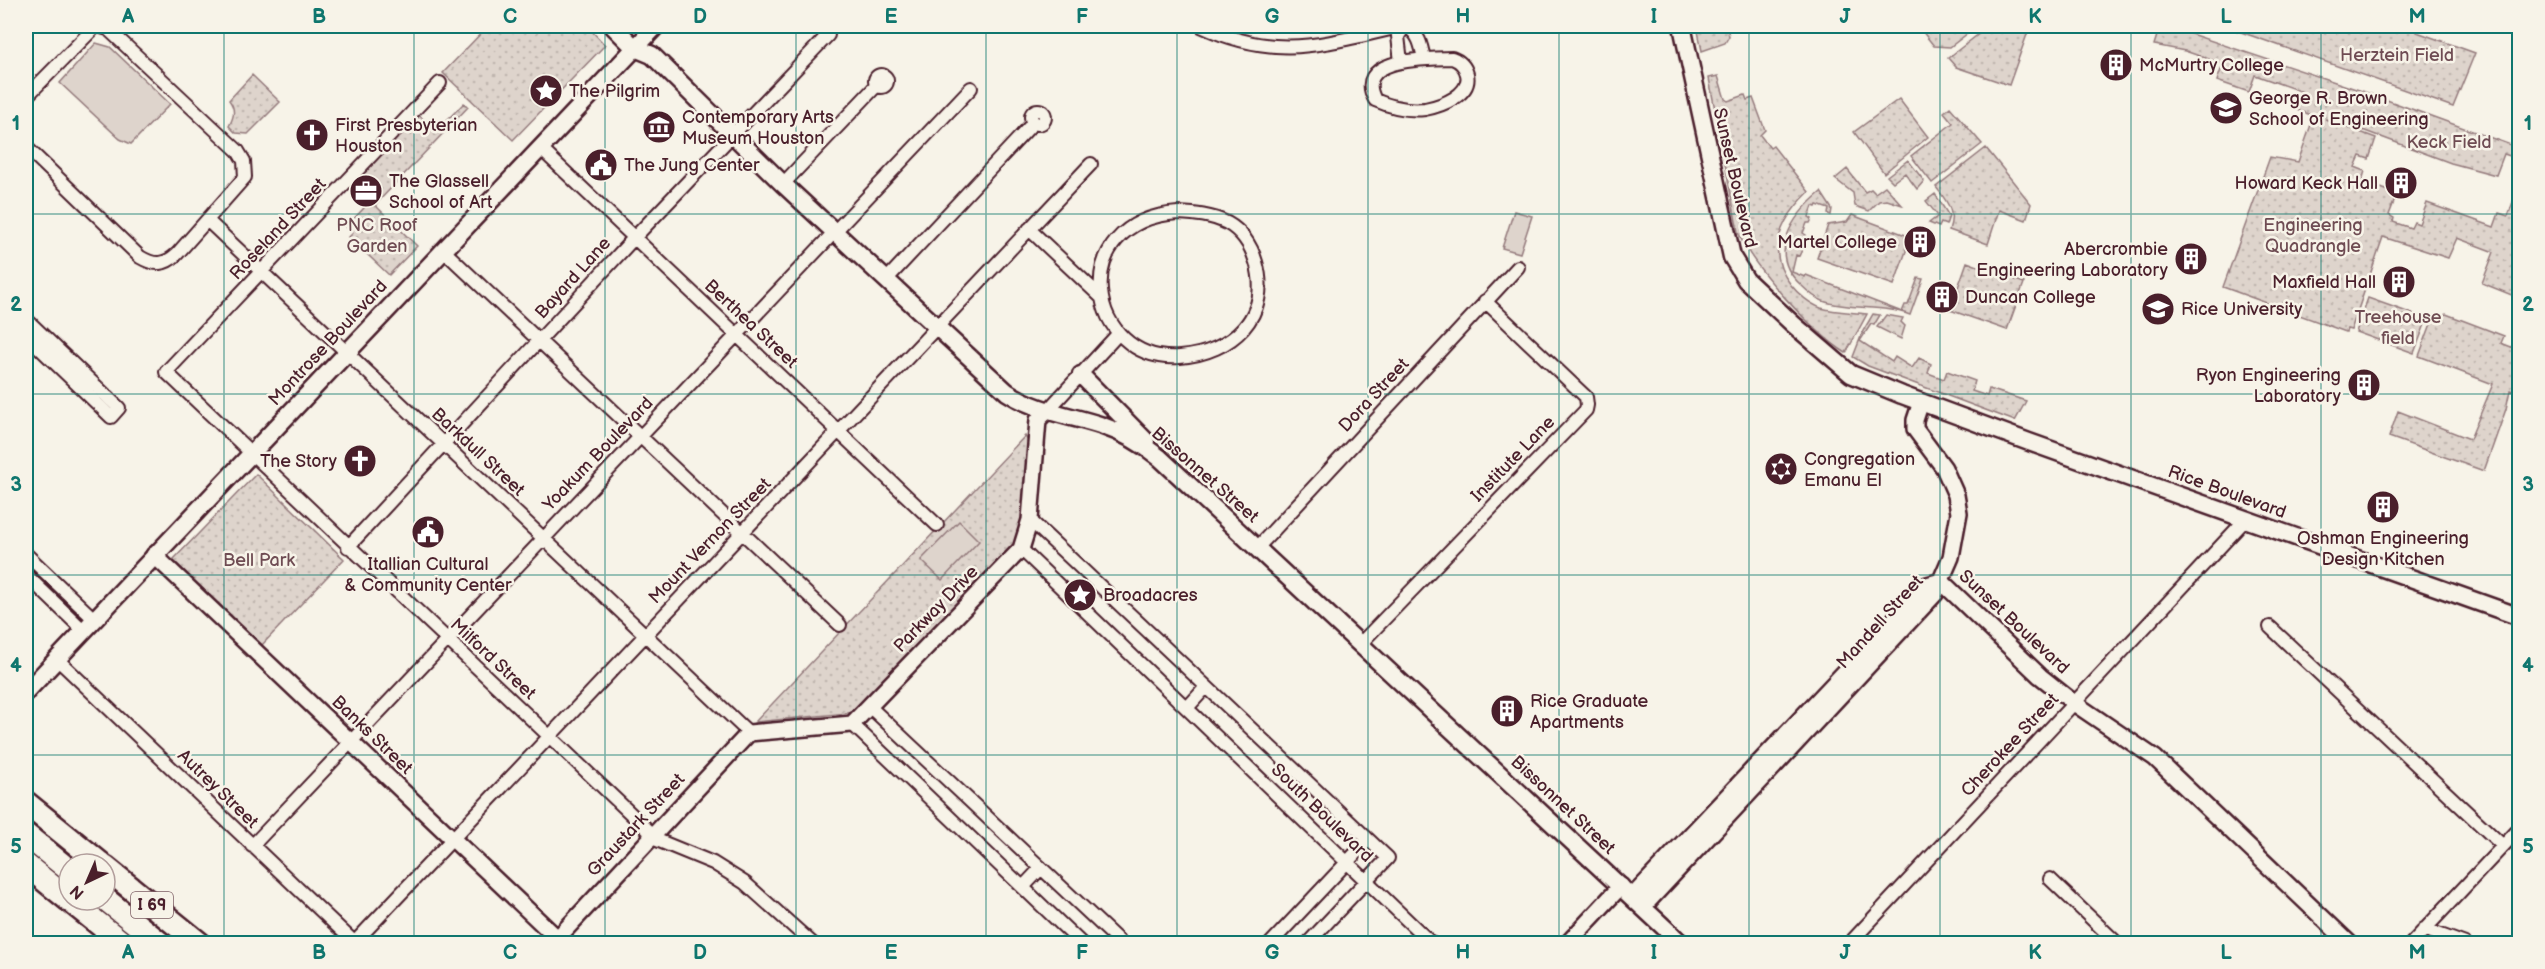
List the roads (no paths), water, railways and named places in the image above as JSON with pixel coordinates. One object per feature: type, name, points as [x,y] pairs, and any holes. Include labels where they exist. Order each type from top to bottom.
[{"type":"highway","points":[[26,803],[86,852]]},
{"type":"highway","points":[[26,835],[57,860]]},
{"type":"highway","name":"I 69","points":[[26,865],[57,890]]},
{"type":"highway","name":"I 69","points":[[117,877],[200,944]]},
{"type":"highway","points":[[117,909],[161,944]]},
{"type":"highway","name":"I 69","points":[[84,912],[124,944]]},
{"type":"main road","name":"Bissonnet Street","points":[[613,26],[635,48],[652,55],[783,184],[1007,392],[1026,404],[1103,426],[1132,438],[1160,458],[1682,944]]},
{"type":"main road","name":"Sunset Boulevard","points":[[1682,26],[1732,257],[1739,269],[1746,280],[1786,318],[1851,374],[1921,402]]},
{"type":"main road","name":"Montrose Boulevard","points":[[27,691],[635,48],[647,29]]},
{"type":"main road","points":[[647,29],[652,55]]},
{"type":"main road","points":[[1080,375],[1124,417],[1160,458]]},
{"type":"main road","name":"Rice Boulevard","points":[[1921,402],[2520,617]]},
{"type":"street","points":[[26,97],[97,26],[108,29],[238,151],[244,161],[245,177],[208,221],[168,262],[149,262],[140,257],[26,147]]},
{"type":"street","points":[[1201,26],[1227,37],[1255,45],[1278,48],[1323,43],[1405,26],[1414,31],[1421,42],[1424,59]]},
{"type":"street","points":[[1401,62],[1398,36],[1405,26]]},
{"type":"street","name":"Bayard Lane","points":[[348,547],[634,238],[828,35]]},
{"type":"street","points":[[1452,58],[1459,61],[1466,70],[1468,80],[1463,91],[1452,100],[1426,108],[1398,107],[1375,100],[1370,91],[1373,76],[1377,70],[1401,62],[1424,59],[1452,58]]},
{"type":"street","name":"Roseland Street","points":[[166,372],[440,83]]},
{"type":"street","points":[[783,184],[877,85]]},
{"type":"street","name":"Yoakum Boulevard","points":[[252,846],[971,88]]},
{"type":"street","points":[[886,280],[1034,122]]},
{"type":"street","name":"Berthea Street","points":[[540,148],[937,525]]},
{"type":"street","name":"Mount Vernon Street","points":[[355,943],[1091,164]]},
{"type":"street","points":[[1178,213],[1214,218],[1239,232],[1253,252],[1259,273],[1259,298],[1246,326],[1222,346],[1180,357],[1151,353],[1119,333],[1106,314],[1101,297],[1103,264],[1112,245],[1129,228],[1150,217],[1178,213]]},
{"type":"street","name":"Barkdull Street","points":[[208,221],[749,733]]},
{"type":"street","points":[[1029,229],[1101,297]]},
{"type":"street","points":[[443,250],[840,625]]},
{"type":"street","name":"Dora Street","points":[[1258,547],[1518,267]]},
{"type":"street","name":"Institute Lane","points":[[1361,643],[1578,419],[1587,405],[1586,397],[1485,301]]},
{"type":"street","points":[[26,319],[119,408],[111,417],[26,335]]},
{"type":"street","points":[[1047,411],[1119,333]]},
{"type":"street","name":"Milford Street","points":[[166,372],[648,830],[652,838],[713,863],[745,883],[769,901],[813,944]]},
{"type":"street","name":"Sunset Boulevard","points":[[1921,402],[1916,429],[1944,468],[1956,495],[1959,513],[1951,557],[1941,581],[2040,676],[2074,703],[2155,758],[2349,944]]},
{"type":"street","name":"Parkway Drive","points":[[852,724],[1021,549],[1029,520],[1038,420],[1047,411]]},
{"type":"street","name":"Cherokee Street","points":[[1849,944],[2246,519]]},
{"type":"street","name":"South Boulevard","points":[[1029,520],[1388,858],[1367,880]]},
{"type":"street","name":"South Boulevard","points":[[1021,549],[1432,944]]},
{"type":"street","points":[[26,554],[89,625]]},
{"type":"street","name":"Banks Street","points":[[154,555],[557,942]]},
{"type":"street","points":[[26,575],[89,625]]},
{"type":"street","name":"Mandell Street","points":[[1567,944],[1632,897],[1935,594],[1941,581]]},
{"type":"street","points":[[2270,627],[2503,846]]},
{"type":"street","name":"Autrey Street","points":[[57,658],[355,943]]},
{"type":"street","points":[[1187,708],[1206,687]]},
{"type":"street","points":[[869,706],[1122,944]]},
{"type":"street","points":[[749,733],[852,724],[1082,944]]},
{"type":"street","name":"Graustark Street","points":[[557,942],[749,733]]},
{"type":"street","points":[[2411,944],[2520,828]]},
{"type":"street","points":[[1270,944],[1368,840]]},
{"type":"street","points":[[1023,887],[1041,868]]},
{"type":"street","points":[[2050,879],[2118,944]]},
{"type":"street","points":[[1307,944],[1367,880]]},
{"type":"street","points":[[2424,928],[2464,944]]},
{"type":"place","name":"McMurtry College","points":[[2116,65]]},
{"type":"place","name":"The Pilgrim","points":[[546,91]]},
{"type":"place","name":"George R. Brown School of Engineering","points":[[2226,108]]},
{"type":"place","name":"Contemporary Arts Museum Houston","points":[[659,127]]},
{"type":"place","name":"First Presbyterian Houston","points":[[312,135]]},
{"type":"place","name":"The Jung Center","points":[[601,165]]},
{"type":"place","name":"Howard Keck Hall","points":[[2401,183]]},
{"type":"place","name":"The Glassell School of Art","points":[[366,191]]},
{"type":"place","name":"Martel College","points":[[1920,242]]},
{"type":"place","name":"Abercrombie Engineering Laboratory","points":[[2191,259]]},
{"type":"place","name":"Maxfield Hall","points":[[2399,282]]},
{"type":"place","name":"Duncan College","points":[[1942,297]]},
{"type":"place","name":"Rice University","points":[[2158,309]]},
{"type":"place","name":"Ryon Engineering Laboratory","points":[[2364,385]]},
{"type":"place","name":"The Story","points":[[360,461]]},
{"type":"place","name":"Congregation Emanu El","points":[[1781,469]]},
{"type":"place","name":"Oshman Engineering Design Kitchen","points":[[2383,507]]},
{"type":"place","name":"Itallian Cultural & Community Center","points":[[428,532]]},
{"type":"place","name":"Broadacres","points":[[1080,595]]},
{"type":"place","name":"Rice Graduate Apartments","points":[[1507,711]]},
{"type":"park label","name":"Herztein Field","points":[[2397,55]]},
{"type":"park label","name":"Keck Field","points":[[2449,142]]},
{"type":"park label","name":"PNC Roof Garden","points":[[377,235]]},
{"type":"park label","name":"Engineering Quadrangle","points":[[2313,235]]},
{"type":"park label","name":"Treehouse field","points":[[2398,327]]},
{"type":"park label","name":"Bell Park","points":[[259,560]]}]
